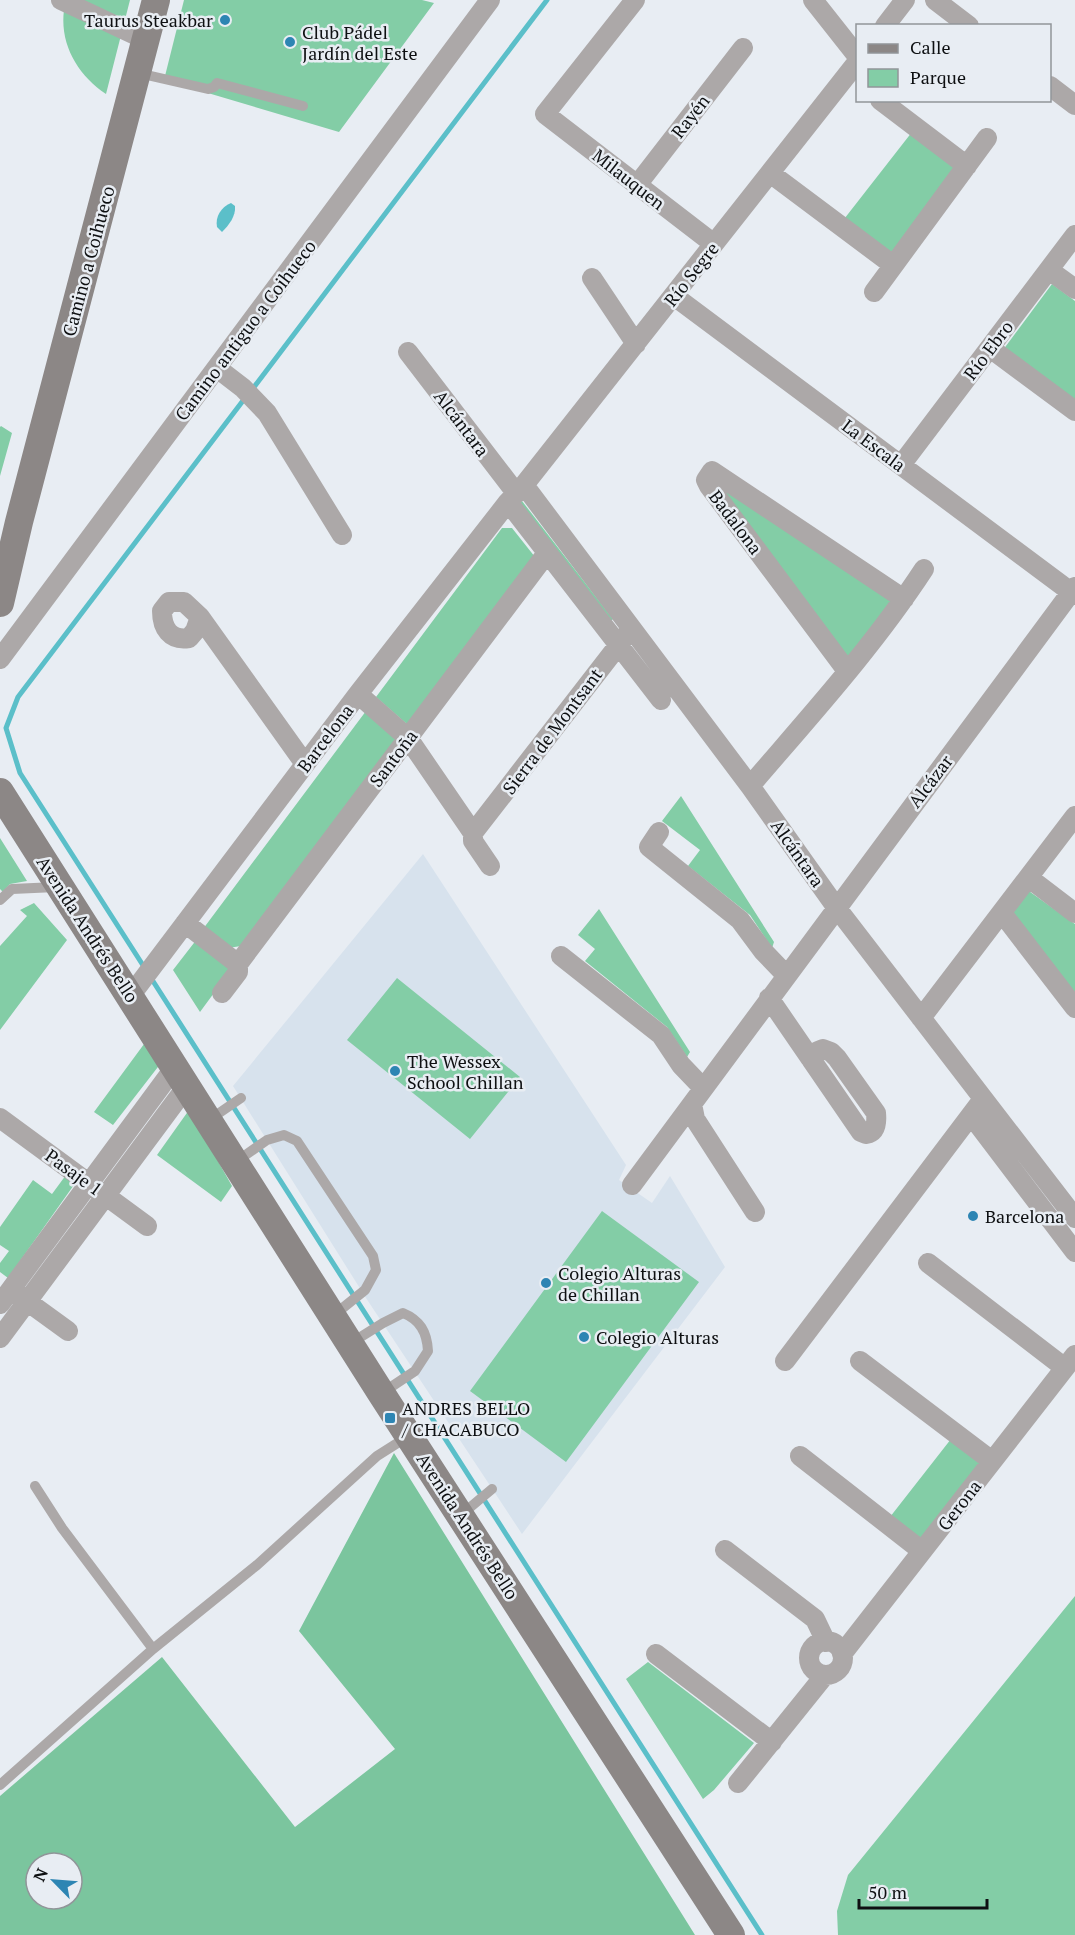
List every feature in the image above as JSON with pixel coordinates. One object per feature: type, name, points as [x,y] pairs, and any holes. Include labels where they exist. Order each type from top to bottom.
[{"type":"main road","name":"Camino a Coihueco","points":[[0,603],[19,522],[156,0]]},
{"type":"main road","name":"Camino a Coihueco","points":[[0,569],[19,522]]},
{"type":"main road","name":"Avenida Andrés Bello","points":[[2,800],[61,887],[137,987],[181,1076],[234,1162],[360,1338],[389,1388],[410,1435],[731,1935]]},
{"type":"street","points":[[61,0],[146,40]]},
{"type":"street","name":"Camino antiguo a Coihueco","points":[[0,659],[490,0]]},
{"type":"street","name":"Milauquen","points":[[635,0],[545,114],[714,244]]},
{"type":"street","points":[[813,0],[855,69]]},
{"type":"street","points":[[887,24],[905,0]]},
{"type":"street","points":[[935,0],[966,24]]},
{"type":"street","name":"Rayén","points":[[637,185],[743,48]]},
{"type":"street","name":"Río Segre","points":[[516,494],[855,69]]},
{"type":"street","points":[[1051,87],[1075,105]]},
{"type":"street","points":[[883,102],[967,166]]},
{"type":"street","points":[[873,292],[987,138]]},
{"type":"street","points":[[770,173],[893,266]]},
{"type":"street","name":"Río Ebro","points":[[901,465],[1075,235]]},
{"type":"street","points":[[1049,270],[1075,289]]},
{"type":"street","points":[[592,278],[636,344]]},
{"type":"street","name":"La Escala","points":[[674,296],[1074,591]]},
{"type":"street","points":[[990,348],[1075,411]]},
{"type":"street","name":"Alcántara","points":[[408,352],[516,494],[631,629],[750,786],[836,908],[1075,1218]]},
{"type":"street","points":[[217,368],[250,395],[267,413],[342,535]]},
{"type":"street","name":"Badalona","points":[[847,671],[709,486],[706,480],[712,471],[904,599]]},
{"type":"street","name":"Alcántara","points":[[516,494],[547,553],[661,700]]},
{"type":"street","name":"Barcelona","points":[[137,987],[357,694],[516,494]]},
{"type":"street","name":"Santoña","points":[[222,993],[238,972],[238,964],[547,553]]},
{"type":"street","points":[[750,786],[847,671],[904,599],[924,569]]},
{"type":"street","name":"Alcázar","points":[[632,1185],[786,975],[1074,591]]},
{"type":"street","points":[[200,617],[305,764]]},
{"type":"street","name":"Sierra de Montsant","points":[[473,833],[631,629]]},
{"type":"street","points":[[357,694],[408,738],[473,833],[473,841],[490,866]]},
{"type":"street","points":[[921,1018],[1075,816]]},
{"type":"street","points":[[659,832],[649,847],[740,920],[763,951],[786,975]]},
{"type":"street","points":[[1029,878],[1075,913]]},
{"type":"street","points":[[1002,913],[1075,1008]]},
{"type":"street","points":[[185,923],[238,964]]},
{"type":"street","points":[[561,956],[661,1035],[681,1065],[697,1096],[695,1119],[755,1212]]},
{"type":"street","points":[[769,998],[811,1059]]},
{"type":"street","points":[[68,1331],[27,1301],[4,1292],[89,1184],[181,1076]]},
{"type":"street","points":[[0,1338],[106,1196],[181,1076]]},
{"type":"street","points":[[785,1361],[983,1098]]},
{"type":"street","points":[[971,1115],[1075,1252]]},
{"type":"street","name":"Pasaje 1","points":[[0,1118],[147,1226]]},
{"type":"street","points":[[928,1263],[1070,1362]]},
{"type":"street","points":[[860,1361],[992,1461]]},
{"type":"street","name":"Gerona","points":[[738,1783],[825,1675],[835,1673],[839,1669],[843,1659],[842,1654],[1070,1362]]},
{"type":"street","points":[[800,1456],[922,1551]]},
{"type":"street","points":[[725,1550],[815,1619],[826,1642]]},
{"type":"street","points":[[825,1675],[811,1666],[810,1655],[816,1645],[826,1642],[834,1644],[842,1654]]},
{"type":"street","points":[[656,1654],[772,1742]]},
{"type":"lane","points":[[137,73],[208,89],[217,83],[303,106]]},
{"type":"lane","points":[[0,900],[12,890],[61,887]]},
{"type":"lane","points":[[208,1120],[241,1098]]},
{"type":"lane","points":[[234,1162],[267,1140],[284,1135],[297,1142],[375,1260],[376,1270],[365,1290],[341,1310]]},
{"type":"lane","points":[[360,1338],[403,1313],[421,1325],[428,1351],[415,1371],[389,1388]]},
{"type":"lane","points":[[0,1785],[153,1649],[257,1564],[377,1456],[410,1435]]},
{"type":"lane","points":[[35,1486],[62,1528],[153,1649]]},
{"type":"lane","points":[[461,1515],[492,1489]]},
{"type":"shaded area","points":[[423,854],[626,1165],[619,1180],[652,1203],[670,1176],[725,1267],[522,1534],[366,1298],[233,1086]]},
{"type":"green space","points":[[66,0],[130,0],[106,94],[85,76],[71,53],[64,28]]},
{"type":"green space","name":"Club Pádel Jardín del Este","points":[[184,0],[422,0],[434,3],[339,132],[164,80]]},
{"type":"green space","points":[[912,132],[958,167],[892,259],[841,223]]},
{"type":"green space","points":[[1052,284],[1075,301],[1075,400],[1003,350]]},
{"type":"green space","points":[[0,427],[12,433],[0,476]]},
{"type":"green space","points":[[712,476],[900,601],[845,666]]},
{"type":"green space","points":[[522,501],[613,619],[609,623],[518,504]]},
{"type":"green space","points":[[502,528],[512,528],[535,557],[408,725],[376,697]]},
{"type":"green space","points":[[366,711],[398,740],[241,946],[228,948],[203,929]]},
{"type":"green space","points":[[681,796],[774,942],[772,948],[750,915],[688,866],[700,850],[662,821]]},
{"type":"green space","points":[[0,838],[27,881],[10,884],[3,892],[0,889]]},
{"type":"green space","points":[[1026,889],[1075,924],[1075,998],[1009,911]]},
{"type":"green space","points":[[34,903],[67,940],[0,1030],[0,946],[27,916],[20,910]]},
{"type":"green space","points":[[599,909],[690,1052],[687,1057],[667,1027],[585,961],[595,949],[578,935]]},
{"type":"green space","points":[[197,939],[233,967],[200,1012],[173,970]]},
{"type":"green space","points":[[397,978],[520,1077],[470,1139],[347,1040]]},
{"type":"green space","points":[[147,1040],[161,1063],[113,1125],[94,1112]]},
{"type":"green space","points":[[189,1110],[232,1186],[221,1202],[157,1155]]},
{"type":"green space","points":[[66,1175],[76,1182],[8,1278],[0,1272],[0,1263],[9,1251],[0,1245],[0,1227],[33,1180],[52,1194]]},
{"type":"green space","name":"Colegio Alturas","points":[[602,1211],[699,1282],[566,1462],[470,1391]]},
{"type":"green space","points":[[951,1439],[981,1463],[920,1541],[890,1517]]},
{"type":"green space","points":[[394,1453],[695,1935],[0,1935],[0,1796],[162,1657],[295,1827],[395,1749],[299,1631]]},
{"type":"green space","points":[[1075,1596],[1075,1935],[838,1935],[837,1911],[848,1875]]},
{"type":"green space","points":[[648,1662],[754,1743],[714,1790],[703,1799],[626,1679]]},
{"type":"water","points":[[231,203],[235,206],[233,217],[222,232],[217,227],[218,216],[224,207]]},
{"type":"waterway","points":[[251,391],[547,0]]},
{"type":"waterway","points":[[146,970],[20,773],[6,728],[18,697],[245,398]]},
{"type":"waterway","points":[[151,978],[762,1935]]},
{"type":"place","name":"Taurus Steakbar","points":[[225,20]]},
{"type":"place","name":"Club Pádel Jardín del Este","points":[[290,42]]},
{"type":"place","name":"The Wessex School Chillan","points":[[395,1071]]},
{"type":"place","name":"Barcelona","points":[[973,1216]]},
{"type":"place","name":"Colegio Alturas de Chillan","points":[[546,1283]]},
{"type":"place","name":"Colegio Alturas","points":[[584,1337]]},
{"type":"place","name":"ANDRES BELLO / CHACABUCO","points":[[390,1418]]}]
